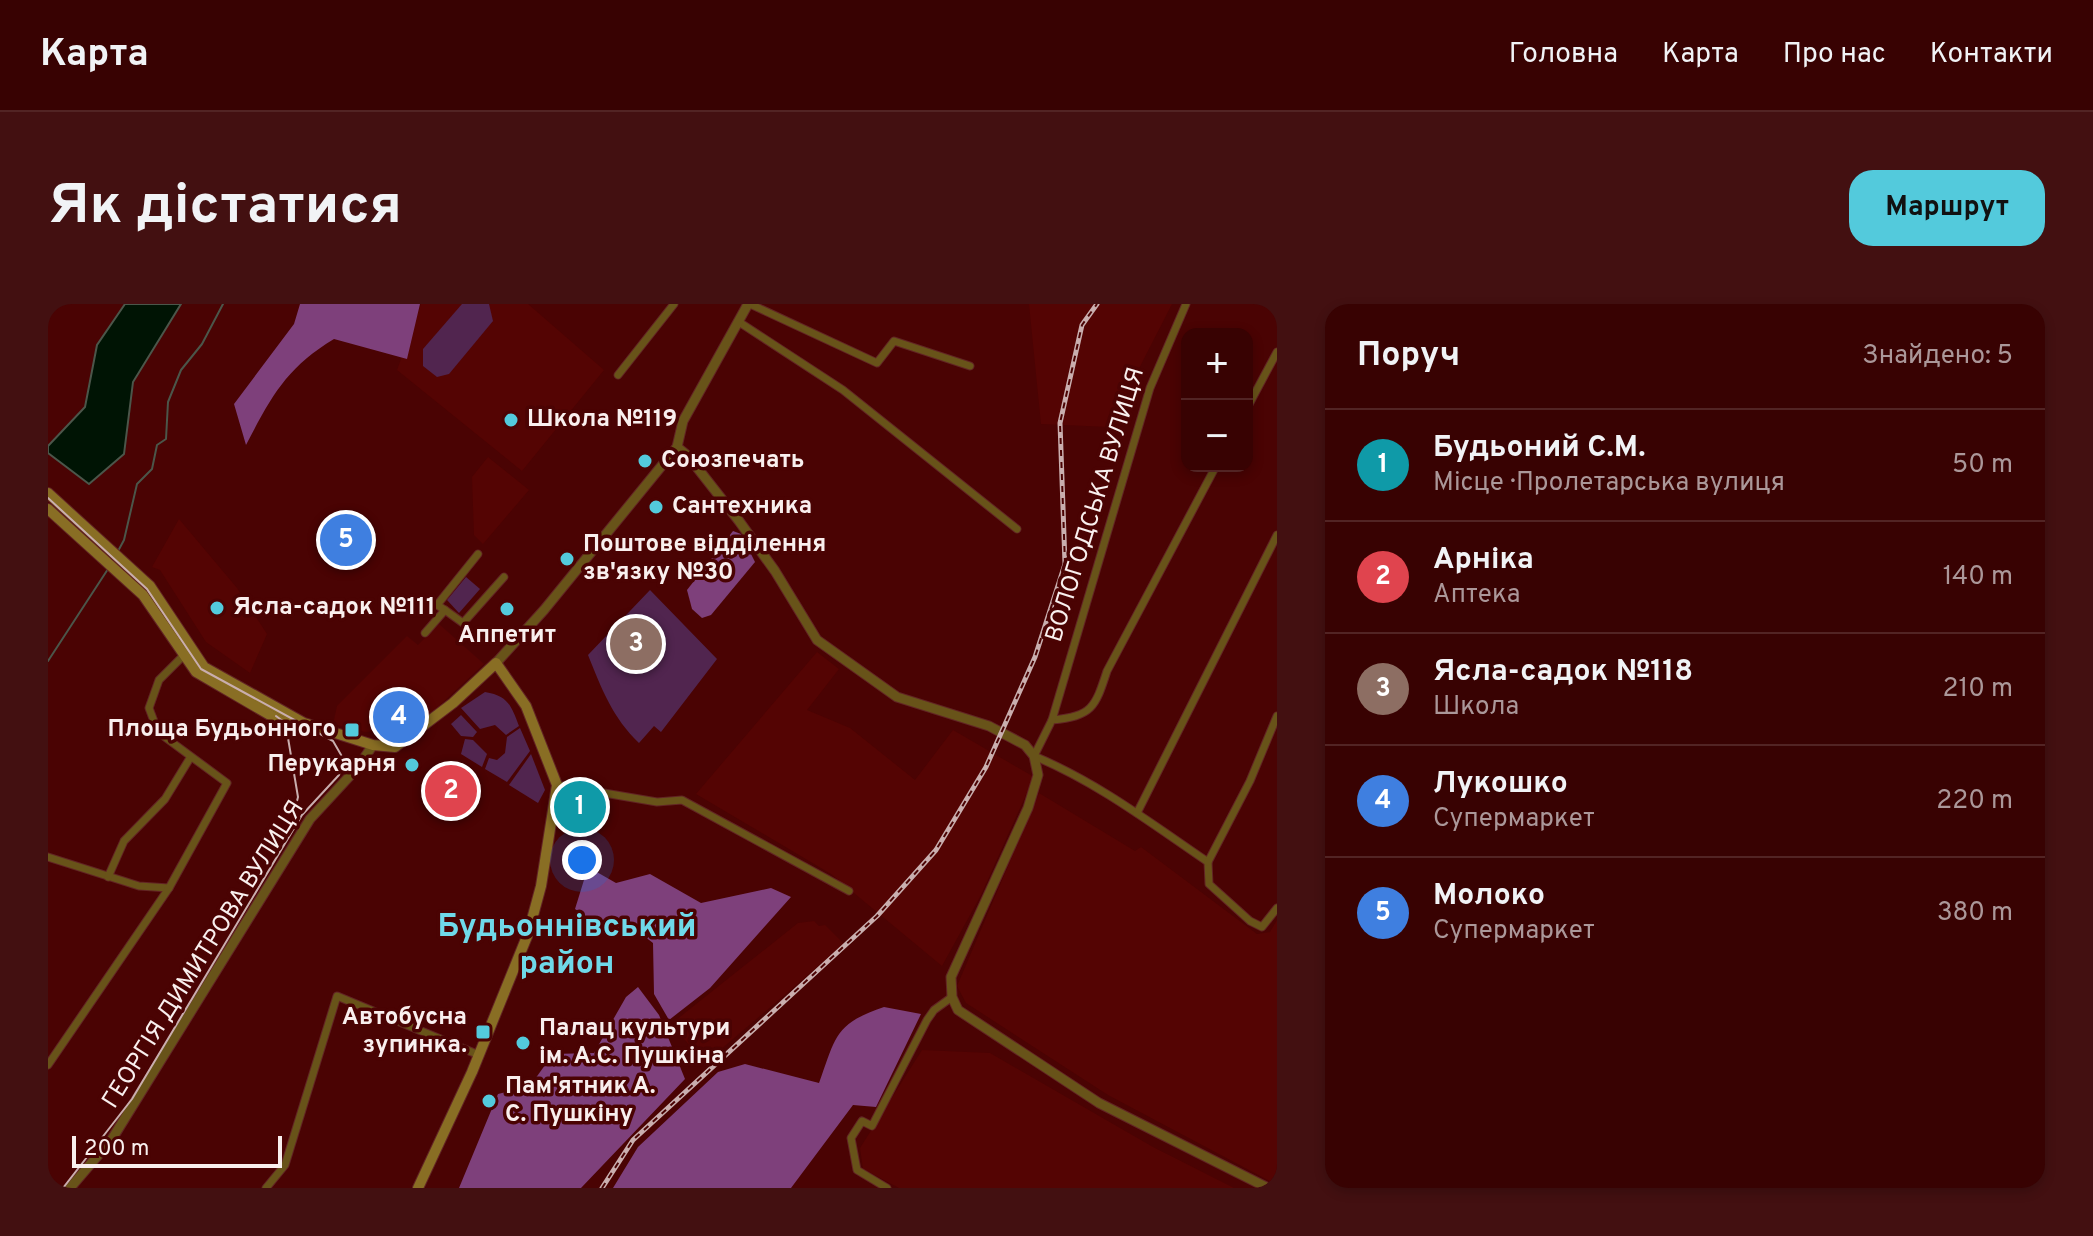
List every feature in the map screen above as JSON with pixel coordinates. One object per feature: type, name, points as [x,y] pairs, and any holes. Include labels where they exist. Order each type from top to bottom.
[{"type":"main road","points":[[49,501],[91,533],[125,572]]},
{"type":"main road","points":[[49,501],[87,545],[162,601],[188,651],[204,667],[304,723],[373,745],[395,747],[496,663],[526,706],[557,785],[539,899],[479,1055],[418,1188]]},
{"type":"street","points":[[618,375],[674,304]]},
{"type":"street","name":"ВОЛОГОДСЬКА ВУЛИЦЯ","points":[[1034,756],[1052,720],[1146,402],[1186,304]]},
{"type":"street","points":[[496,663],[544,610],[677,447],[683,421],[747,305],[877,363],[894,341],[970,366]]},
{"type":"street","points":[[739,322],[843,390],[1017,529]]},
{"type":"street","points":[[1251,400],[1277,352]]},
{"type":"street","points":[[677,447],[688,456],[739,521],[775,571],[817,640],[897,697],[989,726],[1025,745],[1034,756],[1038,775],[1028,808],[951,977],[952,997],[958,1010],[1099,1103],[1268,1188]]},
{"type":"street","points":[[1052,720],[1075,717],[1094,705],[1107,671],[1213,472]]},
{"type":"street","points":[[1137,813],[1277,535]]},
{"type":"street","points":[[478,554],[437,605],[463,623],[504,577]]},
{"type":"street","points":[[425,633],[445,610]]},
{"type":"street","points":[[48,1065],[169,888],[227,783],[158,732],[149,708],[159,680],[188,651]]},
{"type":"street","points":[[1277,716],[1250,781],[1208,862],[1209,884],[1257,925],[1267,924],[1277,908]]},
{"type":"street","name":"ГЕОРГІЯ ДИМИТРОВА ВУЛИЦЯ","points":[[70,1188],[112,1139],[310,819],[358,767],[373,745]]},
{"type":"street","points":[[1034,756],[1062,767],[1208,862]]},
{"type":"street","points":[[108,877],[124,841],[165,799],[190,758]]},
{"type":"street","points":[[557,785],[657,802],[682,800],[849,891]]},
{"type":"street","points":[[48,857],[139,886],[169,888]]},
{"type":"street","points":[[266,1188],[285,1165],[337,996],[479,1055]]},
{"type":"street","points":[[887,1188],[857,1170],[851,1138],[862,1121],[872,1126],[927,1020],[934,1010],[952,997]]},
{"type":"shaded area","points":[[125,304],[181,304],[133,382],[124,454],[89,484],[48,453],[48,446],[85,407],[97,345]]},
{"type":"shaded area","points":[[300,304],[420,304],[407,359],[334,339],[304,361],[281,385],[246,445],[234,404],[294,324]]},
{"type":"shaded area","name":"Школа №119","points":[[421,304],[528,304],[604,370],[522,471],[397,370]]},
{"type":"shaded area","points":[[462,304],[489,304],[493,321],[449,374],[437,377],[423,366],[423,349]]},
{"type":"shaded area","points":[[1029,304],[1172,304],[1109,427],[1041,424]]},
{"type":"shaded area","points":[[488,457],[529,490],[483,544],[474,535],[472,477]]},
{"type":"shaded area","name":"Ясла-садок №111","points":[[179,519],[237,588],[267,634],[250,673],[206,642],[160,570],[152,567]]},
{"type":"shaded area","points":[[733,531],[741,534],[755,562],[711,615],[702,618],[692,609],[687,590]]},
{"type":"shaded area","points":[[466,577],[480,589],[459,613],[447,600]]},
{"type":"shaded area","points":[[650,590],[717,659],[661,732],[654,726],[639,743],[615,713],[588,655]]},
{"type":"shaded area","points":[[439,624],[484,664],[414,729],[365,732],[333,724],[337,706],[407,636],[418,645]]},
{"type":"shaded area","points":[[817,652],[839,669],[807,710],[850,728],[915,780],[953,730],[1034,777],[981,895],[942,966],[831,874],[696,794]]},
{"type":"shaded area","points":[[485,692],[499,696],[508,703],[519,726],[506,735],[495,725],[480,729],[461,708]]},
{"type":"shaded area","points":[[461,715],[477,732],[473,737],[461,736],[451,724]]},
{"type":"shaded area","points":[[520,728],[530,751],[507,782],[485,769],[489,758],[497,760],[505,753],[507,737]]},
{"type":"shaded area","points":[[465,739],[473,740],[487,754],[482,767],[461,754]]},
{"type":"shaded area","points":[[531,754],[545,790],[538,803],[509,785]]},
{"type":"shaded area","points":[[1039,793],[1135,851],[1141,847],[1257,934],[1270,932],[1277,920],[1277,1185],[1108,1095],[966,1003],[957,986]]},
{"type":"shaded area","points":[[588,867],[616,883],[650,874],[701,903],[771,888],[791,897],[710,988],[669,1020],[654,994],[653,943],[640,933],[610,932],[575,909]]},
{"type":"shaded area","points":[[814,921],[819,926],[825,925],[844,944],[705,1063],[671,1024],[798,923]]},
{"type":"shaded area","points":[[638,987],[659,1015],[685,1079],[581,1188],[459,1188],[498,1094],[530,1086],[553,1054],[594,1053],[626,997]]},
{"type":"shaded area","points":[[884,1007],[921,1014],[876,1107],[853,1105],[791,1188],[613,1188],[638,1147],[718,1072],[745,1064],[819,1083],[839,1034],[855,1020]]},
{"type":"shaded area","points":[[922,1050],[990,1053],[1153,1147],[1234,1188],[899,1188],[863,1169],[860,1148]]},
{"type":"waterway","points":[[117,553],[124,540],[137,484],[152,469],[157,445],[166,439],[168,402],[181,370],[202,344],[223,304]]},
{"type":"waterway","points":[[48,661],[108,569]]},
{"type":"tram line","points":[[48,498],[147,589],[201,669],[333,741],[344,760],[339,775],[302,815],[132,1099],[63,1188]]},
{"type":"tram line","points":[[276,716],[284,722],[287,732],[298,797],[292,821]]},
{"type":"railway","points":[[602,1188],[633,1140],[877,916],[936,850],[986,767],[1035,657],[1065,564],[1060,423],[1082,325],[1097,304]]},
{"type":"place","name":"Школа №119","points":[[511,420]]},
{"type":"place","name":"Союзпечать","points":[[645,461]]},
{"type":"place","name":"Сантехника","points":[[656,507]]},
{"type":"place","name":"Молоко","points":[[346,540]]},
{"type":"place","name":"Поштове відділення зв'язку №30","points":[[567,559]]},
{"type":"place","name":"Ясла-садок №111","points":[[217,608]]},
{"type":"place","name":"Аппетит","points":[[507,609]]},
{"type":"place","name":"Ясла-садок №118","points":[[636,644]]},
{"type":"place","name":"Лукошко","points":[[399,717]]},
{"type":"place","name":"Площа Будьонного","points":[[352,730]]},
{"type":"place","name":"Перукарня","points":[[412,765]]},
{"type":"place","name":"Арніка","points":[[451,791]]},
{"type":"place","name":"Будьоний С.М.","points":[[580,807]]},
{"type":"place","name":"Автобусна зупинка.","points":[[483,1032]]},
{"type":"place","name":"Палац культури ім. А.С. Пушкіна","points":[[523,1043]]},
{"type":"place","name":"Пам'ятник А. С. Пушкіну","points":[[489,1101]]},
{"type":"district","name":"Будьоннівський район","points":[[567,946]]}]
